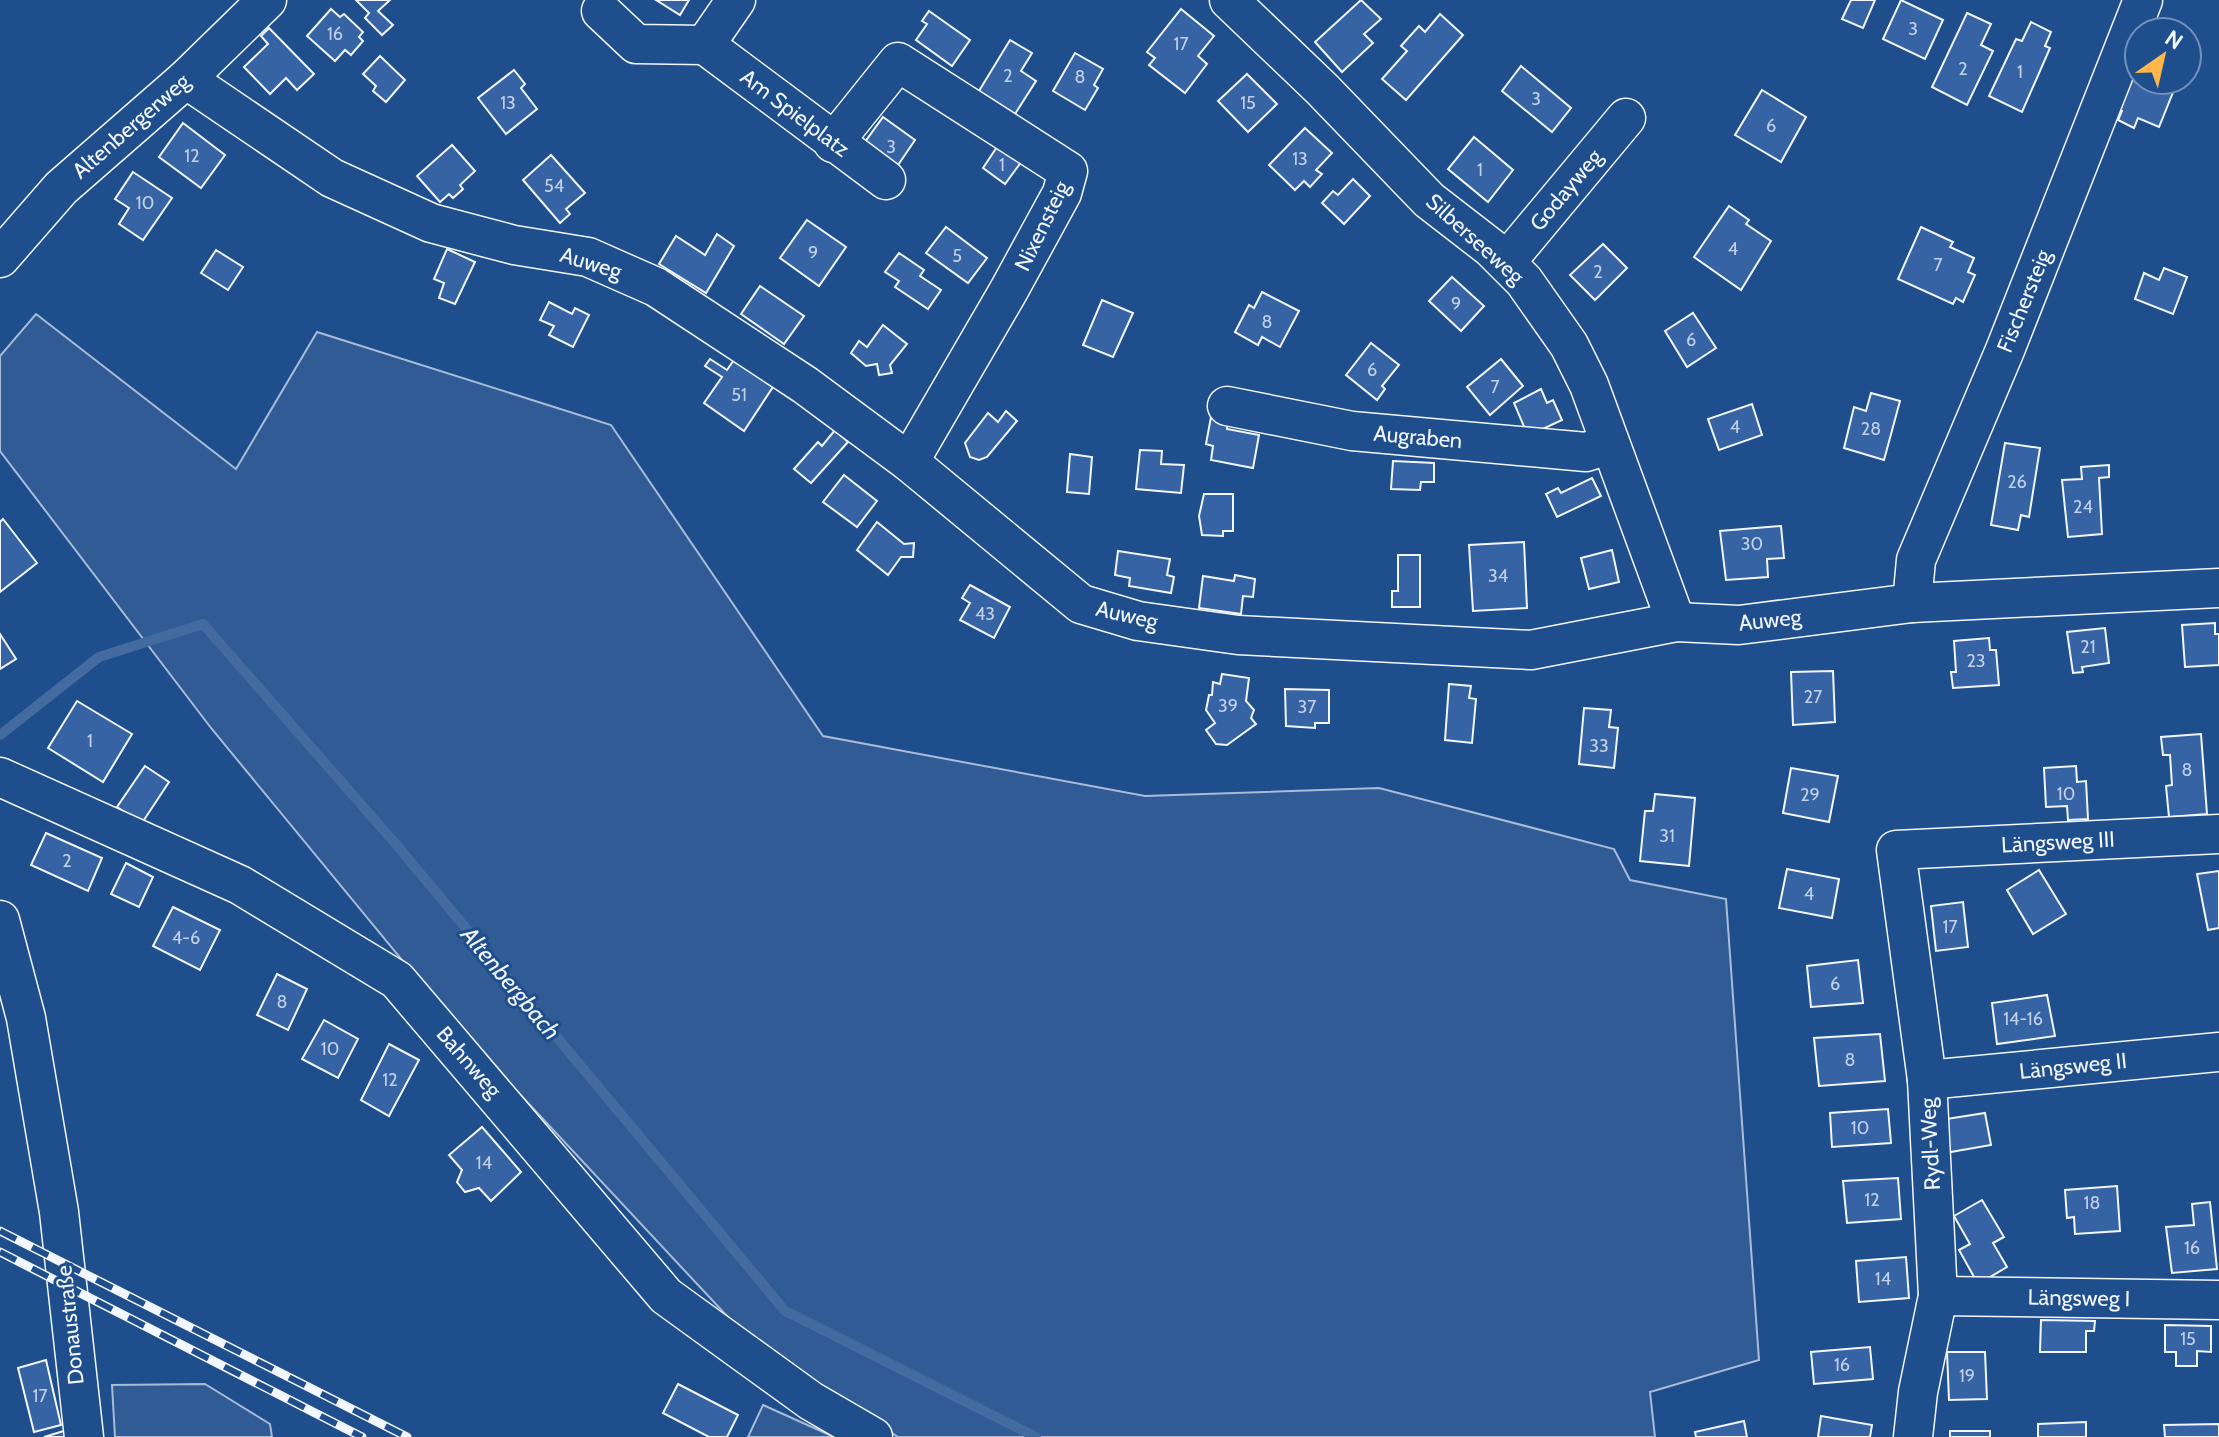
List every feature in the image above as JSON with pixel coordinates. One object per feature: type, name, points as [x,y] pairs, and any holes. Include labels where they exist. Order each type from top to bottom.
[{"type":"street","name":"Altenbergerweg","points":[[0,258],[61,188],[186,79],[267,0]]},
{"type":"street","points":[[601,11],[636,44],[705,45],[736,0]]},
{"type":"street","name":"Silberseeweg","points":[[1229,0],[1322,89],[1429,200],[1506,262],[1524,281],[1569,345],[1589,385],[1676,622]]},
{"type":"street","name":"Fischersteig","points":[[1912,603],[1916,560],[2005,350],[2143,0]]},
{"type":"street","name":"Am Spielplatz","points":[[705,45],[886,180]]},
{"type":"street","name":"Nixensteig","points":[[833,143],[898,62],[1068,171],[1062,193],[909,462]]},
{"type":"street","name":"Auweg","points":[[186,79],[332,178],[416,216],[514,245],[588,257],[656,287],[805,385],[909,462],[1081,604],[1138,621],[1238,635],[1531,650],[1676,622],[1739,625],[1912,603],[2219,588]]},
{"type":"street","name":"Godayweg","points":[[1506,262],[1626,118]]},
{"type":"street","name":"Augraben","points":[[1227,406],[1352,431],[1586,452],[1610,444]]},
{"type":"street","name":"Bahnweg","points":[[0,777],[240,885],[397,980],[666,1296],[811,1401],[873,1437]]},
{"type":"street","name":"Längsweg III","points":[[1896,850],[2219,834]]},
{"type":"street","name":"Rydl-Weg","points":[[1896,850],[1927,1080],[1938,1296],[1918,1392],[1913,1437]]},
{"type":"street","name":"Donaustraße","points":[[0,920],[26,1018],[59,1212],[84,1437]]},
{"type":"street","name":"Längsweg II","points":[[1927,1080],[2219,1052]]},
{"type":"street","name":"Längsweg I","points":[[1938,1296],[2219,1300]]},
{"type":"shaded area","points":[[36,314],[236,469],[317,332],[611,425],[823,736],[1145,796],[1379,788],[1614,849],[1630,880],[1726,899],[1759,1360],[1650,1392],[1655,1437],[898,1437],[741,1331],[458,1028],[211,728],[0,451],[0,356]]},
{"type":"shaded area","points":[[205,1384],[270,1424],[272,1437],[115,1437],[112,1385]]},
{"type":"shaded area","points":[[763,1405],[834,1437],[748,1437]]},
{"type":"building","points":[[356,0],[390,0],[378,11],[393,25],[382,35],[365,18],[369,13]]},
{"type":"building","points":[[656,0],[689,0],[680,15]]},
{"type":"building","points":[[1361,0],[1381,19],[1364,34],[1373,43],[1342,72],[1315,42]]},
{"type":"building","points":[[1851,0],[1875,0],[1863,28],[1842,19]]},
{"type":"building","points":[[1901,0],[1943,20],[1925,59],[1883,39]]},
{"type":"building","points":[[331,9],[340,17],[344,14],[363,32],[359,37],[363,41],[351,55],[345,50],[335,61],[307,36]]},
{"type":"building","points":[[1181,9],[1214,36],[1198,56],[1207,64],[1185,93],[1149,65],[1155,58],[1147,52]]},
{"type":"building","points":[[929,11],[970,40],[952,66],[916,40],[927,24],[922,21]]},
{"type":"building","points":[[1967,13],[1991,24],[1981,45],[1993,51],[1967,105],[1932,87]]},
{"type":"building","points":[[1440,14],[1463,35],[1406,100],[1382,79],[1407,51],[1401,46],[1419,26],[1425,32]]},
{"type":"building","points":[[2031,22],[2051,32],[2045,46],[2050,48],[2022,112],[1989,96],[2016,39],[2022,41]]},
{"type":"building","points":[[269,28],[314,74],[297,90],[286,78],[270,94],[244,67],[268,44],[261,36]]},
{"type":"building","points":[[1010,40],[1032,53],[1021,71],[1036,81],[1015,114],[979,91]]},
{"type":"building","points":[[1075,53],[1103,69],[1094,85],[1098,88],[1085,110],[1053,91]]},
{"type":"building","points":[[380,56],[405,80],[386,102],[373,91],[376,86],[363,74]]},
{"type":"building","points":[[1521,66],[1571,108],[1552,132],[1502,91]]},
{"type":"building","points":[[514,70],[525,84],[521,88],[537,109],[506,134],[478,98]]},
{"type":"building","points":[[1247,74],[1277,104],[1248,132],[1218,101]]},
{"type":"building","points":[[1762,90],[1806,117],[1781,162],[1735,135]]},
{"type":"building","points":[[2124,96],[2172,96],[2159,127],[2138,118],[2134,128],[2118,120],[2122,111],[2118,109]]},
{"type":"building","points":[[883,117],[915,140],[894,171],[865,142]]},
{"type":"building","points":[[183,123],[225,155],[201,188],[159,157]]},
{"type":"building","points":[[1305,128],[1332,153],[1316,170],[1322,174],[1310,187],[1304,181],[1295,190],[1269,165]]},
{"type":"building","points":[[1474,137],[1513,170],[1488,202],[1448,169]]},
{"type":"building","points":[[999,144],[1022,161],[1005,184],[983,168]]},
{"type":"building","points":[[452,145],[475,171],[460,185],[463,189],[453,198],[449,194],[440,202],[417,176]]},
{"type":"building","points":[[551,155],[585,193],[566,209],[570,214],[560,223],[523,180]]},
{"type":"building","points":[[133,172],[172,198],[143,240],[119,224],[129,208],[115,199]]},
{"type":"building","points":[[1353,179],[1370,196],[1344,224],[1322,203],[1333,191],[1338,195]]},
{"type":"building","points":[[1729,206],[1749,220],[1746,224],[1771,241],[1741,290],[1694,257]]},
{"type":"building","points":[[807,220],[846,247],[819,286],[780,258]]},
{"type":"building","points":[[946,227],[987,258],[968,283],[926,253]]},
{"type":"building","points":[[1921,227],[1953,242],[1950,247],[1974,258],[1968,272],[1975,275],[1963,302],[1956,298],[1953,304],[1898,279]]},
{"type":"building","points":[[717,234],[734,246],[706,293],[659,264],[676,236],[705,255]]},
{"type":"building","points":[[1603,244],[1627,268],[1595,300],[1570,275]]},
{"type":"building","points":[[447,249],[475,262],[455,304],[439,298],[444,283],[434,279]]},
{"type":"building","points":[[216,250],[243,267],[228,290],[201,273]]},
{"type":"building","points":[[899,253],[924,270],[920,276],[941,290],[928,309],[895,287],[899,281],[885,272]]},
{"type":"building","points":[[2164,268],[2187,277],[2173,314],[2135,299],[2144,273],[2159,280]]},
{"type":"building","points":[[1452,277],[1484,306],[1461,331],[1429,301]]},
{"type":"building","points":[[760,286],[804,316],[784,344],[741,314]]},
{"type":"building","points":[[1262,292],[1299,311],[1280,347],[1262,337],[1258,345],[1235,332],[1249,305],[1254,308]]},
{"type":"building","points":[[1102,300],[1133,313],[1113,357],[1083,345]]},
{"type":"building","points":[[549,302],[572,314],[575,308],[589,315],[573,347],[549,335],[554,326],[540,320]]},
{"type":"building","points":[[1693,313],[1716,348],[1687,367],[1665,331]]},
{"type":"building","points":[[883,325],[907,344],[890,365],[892,373],[879,375],[877,364],[866,366],[851,353],[859,341],[867,347]]},
{"type":"building","points":[[1371,343],[1399,365],[1382,386],[1385,389],[1377,400],[1346,375]]},
{"type":"building","points":[[710,359],[727,370],[734,360],[773,387],[744,431],[704,403],[722,377],[705,366]]},
{"type":"building","points":[[1501,359],[1523,386],[1490,415],[1467,387]]},
{"type":"building","points":[[1541,389],[1547,403],[1553,400],[1562,420],[1528,436],[1514,403]]},
{"type":"building","points":[[1871,393],[1900,401],[1884,460],[1844,448],[1854,407],[1866,411]]},
{"type":"building","points":[[1752,404],[1762,435],[1719,450],[1708,419]]},
{"type":"building","points":[[1006,411],[1017,421],[987,457],[979,460],[970,457],[965,443],[988,413],[998,422]]},
{"type":"building","points":[[1211,417],[1228,420],[1227,429],[1259,435],[1253,468],[1211,460],[1213,446],[1206,444]]},
{"type":"building","points":[[835,430],[848,442],[811,483],[794,469],[818,442],[822,446]]},
{"type":"building","points":[[2005,443],[2040,448],[2029,517],[2021,515],[2018,530],[1991,525]]},
{"type":"building","points":[[1140,450],[1162,451],[1161,464],[1184,465],[1181,493],[1136,489]]},
{"type":"building","points":[[1070,454],[1092,457],[1089,494],[1067,492]]},
{"type":"building","points":[[1393,461],[1434,463],[1434,482],[1421,482],[1420,490],[1391,489]]},
{"type":"building","points":[[2109,465],[2109,477],[2099,478],[2102,534],[2068,537],[2062,480],[2082,479],[2081,467]]},
{"type":"building","points":[[844,475],[877,501],[857,527],[823,502]]},
{"type":"building","points":[[1592,478],[1601,496],[1557,517],[1546,494],[1558,488],[1561,493]]},
{"type":"building","points":[[1204,494],[1233,494],[1233,531],[1223,531],[1223,536],[1202,535],[1199,516]]},
{"type":"building","points":[[3,519],[37,563],[0,592],[0,522]]},
{"type":"building","points":[[877,522],[904,544],[914,543],[913,557],[901,557],[888,575],[857,550]]},
{"type":"building","points":[[1781,526],[1784,558],[1767,559],[1768,577],[1726,580],[1720,531]]},
{"type":"building","points":[[1524,542],[1527,608],[1473,611],[1469,545]]},
{"type":"building","points":[[1612,550],[1619,582],[1589,589],[1581,558]]},
{"type":"building","points":[[1118,551],[1170,559],[1167,575],[1174,577],[1171,593],[1129,586],[1130,578],[1115,575]]},
{"type":"building","points":[[1398,555],[1420,555],[1420,607],[1392,607],[1392,591],[1398,591]]},
{"type":"building","points":[[1235,575],[1255,579],[1253,597],[1243,596],[1241,614],[1199,608],[1203,576],[1234,581]]},
{"type":"building","points":[[970,585],[1010,607],[994,638],[960,620],[970,603],[962,598]]},
{"type":"building","points":[[2215,623],[2215,634],[2219,634],[2219,665],[2185,667],[2182,625]]},
{"type":"building","points":[[2105,628],[2109,663],[2082,667],[2083,672],[2073,673],[2067,632]]},
{"type":"building","points":[[0,634],[16,659],[0,669]]},
{"type":"building","points":[[1989,638],[1990,650],[1996,650],[1999,685],[1953,688],[1951,672],[1956,672],[1954,641]]},
{"type":"building","points":[[1833,671],[1835,722],[1793,725],[1791,672]]},
{"type":"building","points":[[1222,674],[1249,678],[1246,701],[1254,710],[1251,718],[1256,724],[1227,745],[1216,744],[1206,730],[1215,723],[1206,710],[1209,695],[1212,695],[1213,682],[1220,684]]},
{"type":"building","points":[[1449,684],[1471,686],[1469,698],[1476,699],[1472,743],[1445,740]]},
{"type":"building","points":[[1285,689],[1329,690],[1329,723],[1315,723],[1315,728],[1286,726]]},
{"type":"building","points":[[77,701],[132,734],[103,782],[48,748]]},
{"type":"building","points":[[1584,708],[1611,710],[1609,727],[1618,728],[1614,768],[1579,764]]},
{"type":"building","points":[[2201,734],[2207,814],[2169,817],[2166,786],[2172,785],[2170,755],[2163,755],[2161,737]]},
{"type":"building","points":[[145,766],[169,782],[142,823],[117,807]]},
{"type":"building","points":[[2076,766],[2077,782],[2086,781],[2088,819],[2068,820],[2067,806],[2046,807],[2044,768]]},
{"type":"building","points":[[1791,768],[1838,776],[1829,822],[1783,813]]},
{"type":"building","points":[[1655,794],[1695,798],[1689,866],[1640,861],[1645,811],[1653,811]]},
{"type":"building","points":[[46,833],[102,858],[88,891],[31,865]]},
{"type":"building","points":[[126,863],[153,877],[139,907],[111,894]]},
{"type":"building","points":[[1787,869],[1839,879],[1832,918],[1779,908]]},
{"type":"building","points":[[2039,870],[2066,914],[2033,934],[2007,890]]},
{"type":"building","points":[[2219,871],[2219,928],[2208,930],[2197,874]]},
{"type":"building","points":[[1963,902],[1968,947],[1936,951],[1931,906]]},
{"type":"building","points":[[173,907],[220,930],[200,970],[153,946]]},
{"type":"building","points":[[1858,960],[1863,1003],[1811,1007],[1807,966]]},
{"type":"building","points":[[277,974],[307,989],[288,1030],[257,1015]]},
{"type":"building","points":[[2047,995],[2055,1036],[1997,1044],[1992,1003]]},
{"type":"building","points":[[324,1020],[358,1039],[338,1078],[302,1059]]},
{"type":"building","points":[[1880,1034],[1885,1081],[1819,1086],[1814,1038]]},
{"type":"building","points":[[389,1044],[419,1060],[389,1116],[361,1100]]},
{"type":"building","points":[[1888,1109],[1891,1143],[1832,1147],[1830,1113]]},
{"type":"building","points":[[1985,1113],[1991,1145],[1945,1153],[1940,1120]]},
{"type":"building","points":[[482,1127],[521,1172],[491,1201],[479,1188],[465,1192],[457,1182],[462,1170],[449,1155]]},
{"type":"building","points":[[1898,1178],[1901,1219],[1847,1223],[1843,1181]]},
{"type":"building","points":[[2117,1186],[2120,1231],[2075,1234],[2074,1217],[2067,1218],[2065,1190]]},
{"type":"building","points":[[1982,1200],[2004,1237],[1993,1243],[2007,1267],[1978,1284],[1959,1250],[1970,1244],[1954,1216]]},
{"type":"building","points":[[2210,1202],[2217,1269],[2172,1273],[2166,1227],[2194,1225],[2192,1204]]},
{"type":"building","points":[[1906,1257],[1909,1298],[1859,1302],[1856,1261]]},
{"type":"building","points":[[2041,1320],[2095,1321],[2094,1331],[2086,1331],[2086,1352],[2040,1352]]},
{"type":"building","points":[[2165,1325],[2211,1326],[2211,1352],[2197,1351],[2197,1366],[2176,1366],[2176,1352],[2165,1352]]},
{"type":"building","points":[[1870,1347],[1873,1379],[1814,1384],[1811,1352]]},
{"type":"building","points":[[1947,1352],[1985,1352],[1987,1399],[1949,1400]]},
{"type":"building","points":[[46,1360],[61,1425],[34,1432],[18,1368]]},
{"type":"building","points":[[678,1384],[738,1415],[727,1437],[709,1437],[663,1413]]},
{"type":"building","points":[[1821,1416],[1872,1425],[1870,1437],[1818,1437]]},
{"type":"building","points":[[1744,1421],[1747,1437],[1696,1437],[1695,1432]]},
{"type":"building","points":[[2086,1422],[2086,1437],[2038,1437],[2038,1424]]},
{"type":"building","points":[[2219,1424],[2219,1437],[2165,1437],[2164,1425]]},
{"type":"building","points":[[67,1430],[69,1437],[44,1437]]},
{"type":"building","points":[[1950,1431],[1990,1431],[1990,1437],[1950,1437]]},
{"type":"waterway","name":"Altenbergbach","points":[[0,735],[99,657],[203,624],[394,842],[785,1311],[1036,1437]]},
{"type":"railway","points":[[0,1231],[407,1437]]},
{"type":"railway","points":[[0,1252],[362,1437]]}]
